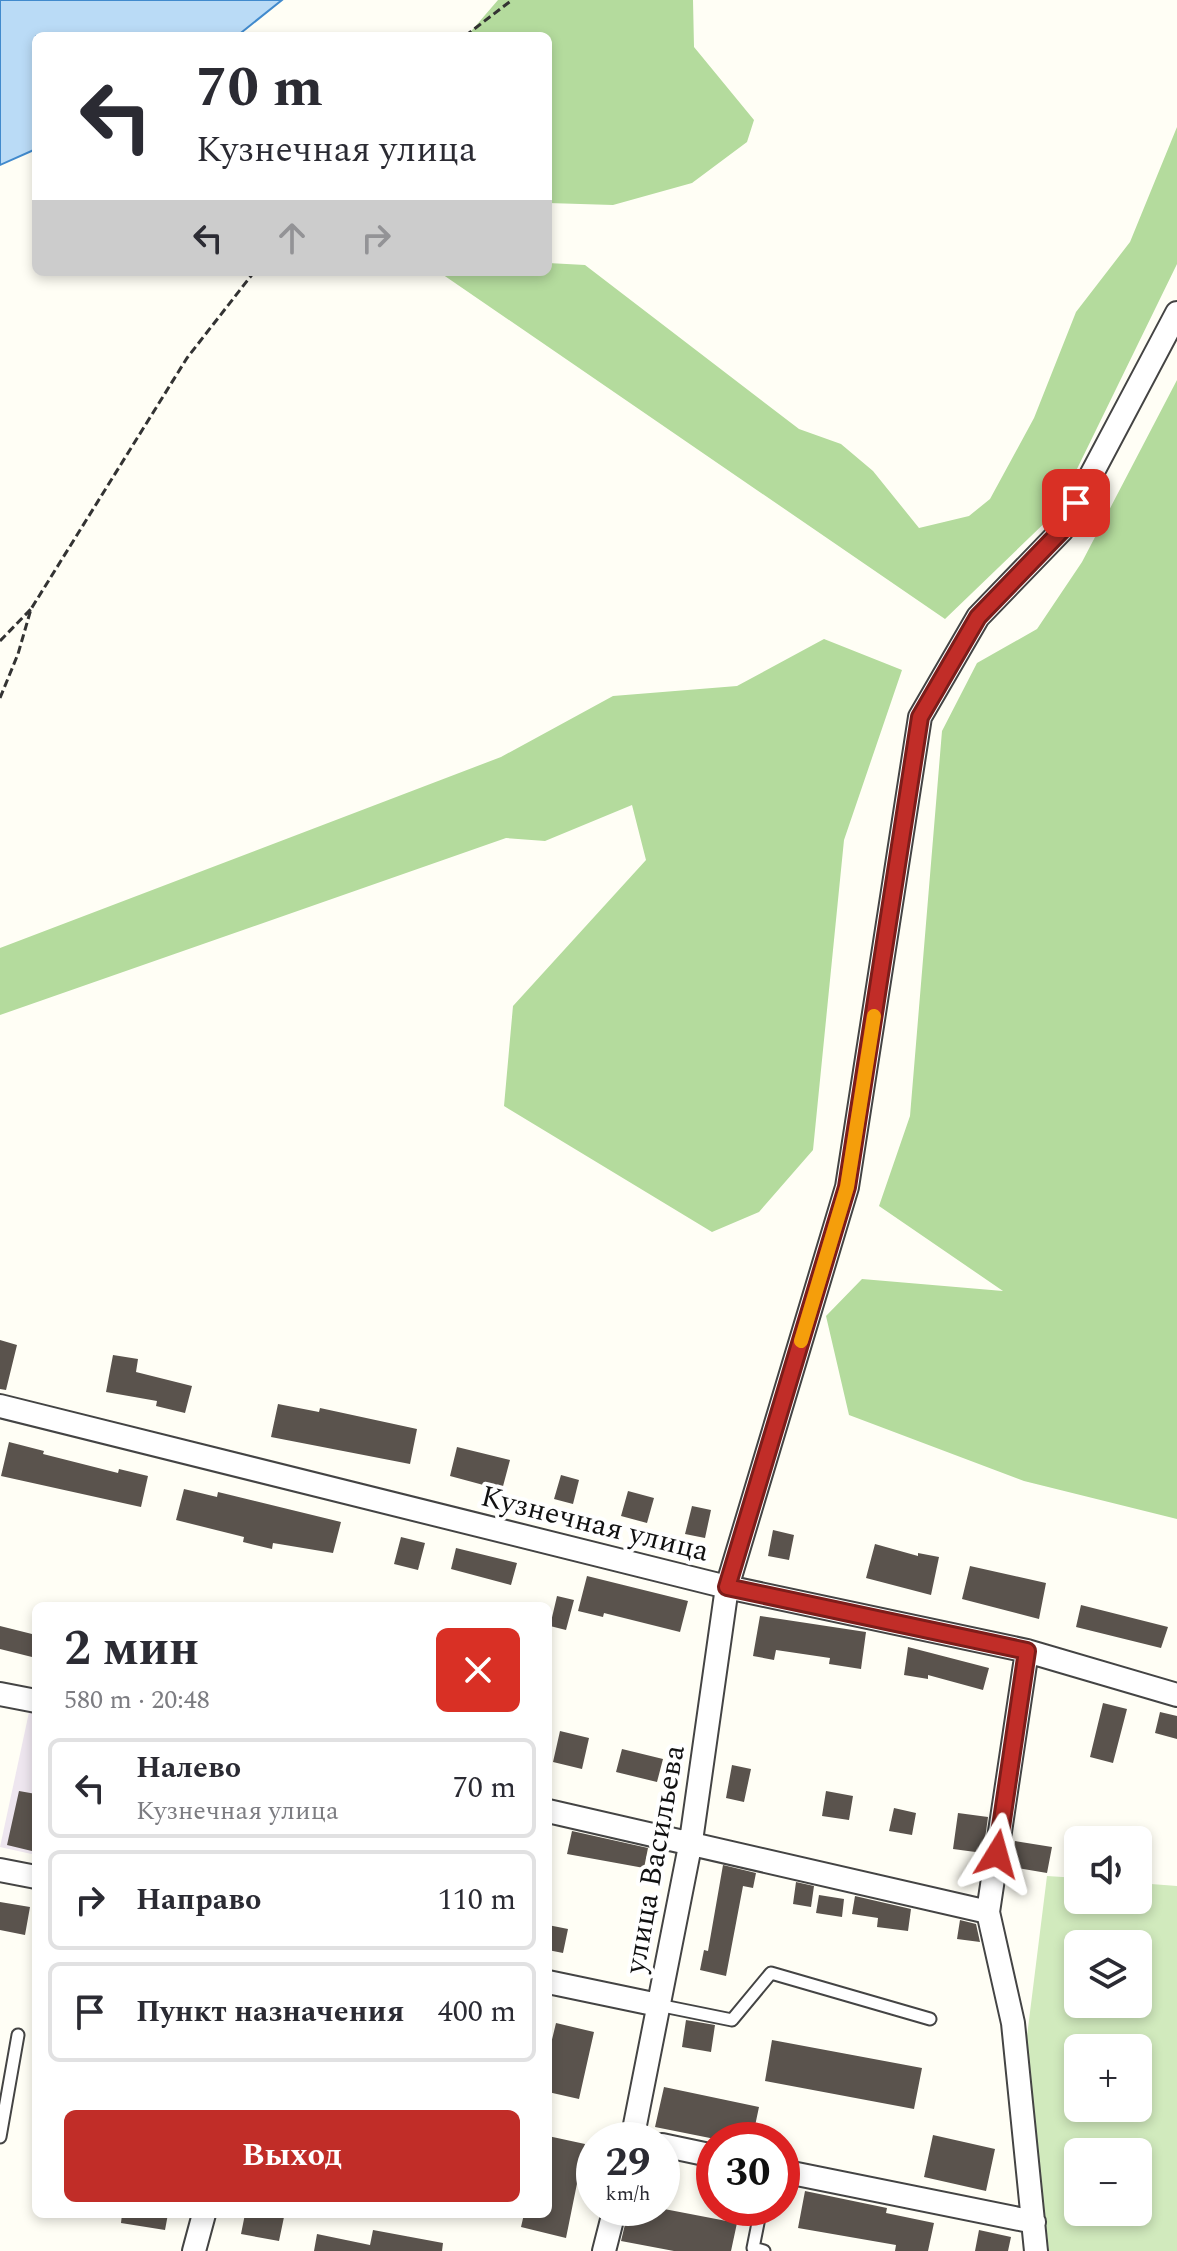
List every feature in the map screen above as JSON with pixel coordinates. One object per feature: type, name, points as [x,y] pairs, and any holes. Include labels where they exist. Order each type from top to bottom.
[{"type":"street","name":"улица Васильева","points":[[637,2122],[691,1841],[727,1587],[847,1187],[920,717],[978,617],[1062,530],[1177,313]]},
{"type":"street","name":"Кузнечная улица","points":[[0,1406],[727,1587],[1027,1651],[1177,1695]]},
{"type":"street","points":[[1027,1651],[988,1912],[1013,2023],[1036,2251]]},
{"type":"street","points":[[0,1694],[32,1700]]},
{"type":"street","points":[[552,1812],[691,1841],[988,1912]]},
{"type":"street","points":[[0,1870],[32,1876]]},
{"type":"street","points":[[552,1983],[658,2005]]},
{"type":"street","points":[[800,2175],[1034,2222]]},
{"type":"street","points":[[194,2251],[203,2218]]},
{"type":"street","points":[[604,2251],[610,2226]]},
{"type":"lane","points":[[658,2005],[732,2020],[771,1973],[930,2019]]},
{"type":"lane","points":[[0,2137],[18,2035]]},
{"type":"lane","points":[[757,2226],[753,2248],[764,2251]]},
{"type":"path","points":[[470,32],[512,0]]},
{"type":"path","points":[[0,641],[31,609],[187,358],[251,276]]},
{"type":"path","points":[[0,698],[18,654],[31,609]]},
{"type":"shaded area","points":[[31,1703],[32,1703],[32,1854],[0,1847]]},
{"type":"green space","points":[[498,0],[693,0],[694,47],[754,120],[747,142],[692,183],[613,205],[552,203],[552,32],[470,32]]},
{"type":"green space","points":[[1177,127],[1177,264],[1056,512],[945,619],[445,276],[552,276],[552,263],[585,265],[799,429],[841,444],[873,471],[919,528],[969,516],[990,499],[1034,418],[1076,312],[1130,242]]},
{"type":"green space","points":[[1177,380],[1177,1519],[1024,1481],[849,1415],[826,1316],[862,1279],[1003,1291],[879,1206],[910,1116],[942,731],[977,663],[1037,629],[1082,562]]},
{"type":"green space","points":[[824,639],[902,670],[844,840],[813,1150],[759,1212],[712,1232],[504,1106],[513,1006],[646,860],[632,805],[545,841],[506,838],[0,1015],[0,948],[501,757],[613,696],[737,686]]},
{"type":"green space","points":[[1047,1876],[1064,1877],[1064,1914],[1152,1914],[1152,1884],[1177,1886],[1177,2251],[1049,2251],[1025,2052]]},
{"type":"water","points":[[0,0],[282,0],[242,32],[32,32],[32,151],[0,165]]},
{"type":"building","points":[[0,1340],[17,1345],[6,1390],[0,1389]]},
{"type":"building","points":[[113,1355],[138,1359],[136,1372],[192,1386],[185,1413],[156,1406],[157,1401],[106,1392]]},
{"type":"building","points":[[278,1404],[319,1412],[320,1408],[417,1429],[410,1464],[271,1437]]},
{"type":"building","points":[[9,1442],[118,1473],[119,1469],[148,1476],[141,1507],[1,1476]]},
{"type":"building","points":[[457,1447],[510,1460],[502,1490],[450,1476]]},
{"type":"building","points":[[561,1475],[579,1480],[573,1504],[554,1499]]},
{"type":"building","points":[[184,1489],[217,1497],[218,1492],[341,1522],[333,1553],[273,1543],[272,1549],[243,1542],[244,1537],[176,1520]]},
{"type":"building","points":[[628,1491],[654,1498],[647,1523],[621,1516]]},
{"type":"building","points":[[692,1506],[711,1510],[705,1538],[685,1534]]},
{"type":"building","points":[[773,1530],[794,1535],[789,1560],[768,1556]]},
{"type":"building","points":[[401,1537],[425,1543],[418,1570],[394,1564]]},
{"type":"building","points":[[875,1544],[918,1556],[918,1553],[939,1557],[931,1595],[866,1578]]},
{"type":"building","points":[[456,1548],[517,1563],[511,1585],[451,1569]]},
{"type":"building","points":[[970,1566],[1046,1583],[1039,1619],[962,1599]]},
{"type":"building","points":[[587,1576],[688,1601],[680,1632],[604,1613],[603,1617],[578,1611]]},
{"type":"building","points":[[557,1596],[574,1600],[566,1630],[552,1626]]},
{"type":"building","points":[[1081,1605],[1168,1627],[1161,1648],[1076,1627]]},
{"type":"building","points":[[760,1616],[866,1632],[861,1669],[829,1664],[830,1658],[776,1650],[774,1660],[753,1656]]},
{"type":"building","points":[[0,1626],[32,1634],[32,1657],[0,1649]]},
{"type":"building","points":[[908,1647],[989,1668],[983,1690],[928,1675],[928,1679],[904,1675]]},
{"type":"building","points":[[1103,1703],[1127,1709],[1113,1763],[1090,1757]]},
{"type":"building","points":[[1160,1712],[1177,1716],[1177,1739],[1155,1733]]},
{"type":"building","points":[[560,1731],[589,1738],[582,1769],[553,1762]]},
{"type":"building","points":[[622,1749],[663,1759],[657,1782],[616,1772]]},
{"type":"building","points":[[732,1765],[751,1769],[744,1802],[726,1798]]},
{"type":"building","points":[[19,1791],[32,1793],[32,1851],[7,1845]]},
{"type":"building","points":[[826,1791],[853,1796],[849,1820],[822,1816]]},
{"type":"building","points":[[894,1808],[916,1813],[912,1835],[889,1831]]},
{"type":"building","points":[[958,1813],[988,1817],[983,1853],[953,1849]]},
{"type":"building","points":[[572,1831],[648,1848],[644,1868],[567,1854]]},
{"type":"building","points":[[1015,1841],[1052,1847],[1047,1873],[1011,1867]]},
{"type":"building","points":[[723,1865],[756,1873],[753,1888],[743,1886],[726,1976],[700,1970],[704,1950],[708,1951]]},
{"type":"building","points":[[796,1882],[814,1886],[811,1907],[793,1904]]},
{"type":"building","points":[[819,1895],[844,1899],[842,1917],[816,1913]]},
{"type":"building","points":[[855,1896],[911,1909],[908,1931],[877,1927],[878,1918],[852,1914]]},
{"type":"building","points":[[0,1902],[30,1907],[25,1935],[0,1930]]},
{"type":"building","points":[[960,1920],[976,1924],[980,1942],[957,1939]]},
{"type":"building","points":[[552,1926],[568,1929],[563,1953],[552,1951]]},
{"type":"building","points":[[686,2020],[715,2025],[711,2052],[682,2047]]},
{"type":"building","points":[[556,2023],[594,2032],[579,2099],[552,2093],[552,2040]]},
{"type":"building","points":[[772,2040],[922,2068],[914,2109],[765,2081]]},
{"type":"building","points":[[664,2087],[759,2107],[756,2122],[696,2122],[696,2135],[680,2132],[680,2122],[656,2122]]},
{"type":"building","points":[[933,2135],[995,2149],[986,2191],[924,2177]]},
{"type":"building","points":[[552,2137],[576,2142],[576,2189],[566,2238],[521,2227],[523,2218],[552,2218]]},
{"type":"building","points":[[805,2191],[887,2208],[886,2213],[934,2223],[928,2251],[895,2251],[896,2245],[798,2228]]},
{"type":"building","points":[[680,2212],[696,2215],[696,2226],[736,2226],[731,2251],[674,2251],[621,2241],[625,2226],[680,2226]]},
{"type":"building","points":[[122,2218],[167,2218],[165,2230],[121,2223]]},
{"type":"building","points":[[244,2218],[284,2218],[279,2241],[241,2234]]},
{"type":"building","points":[[373,2230],[443,2243],[442,2251],[314,2251],[317,2234],[370,2245]]},
{"type":"building","points":[[979,2230],[1011,2237],[1008,2251],[975,2251]]},
{"type":"slow traffic","points":[[801,1341],[847,1187],[874,1016]]},
{"type":"route","points":[[997,1854],[1027,1651],[727,1587],[847,1187],[920,717],[978,617],[1062,530],[1076,503]]}]
